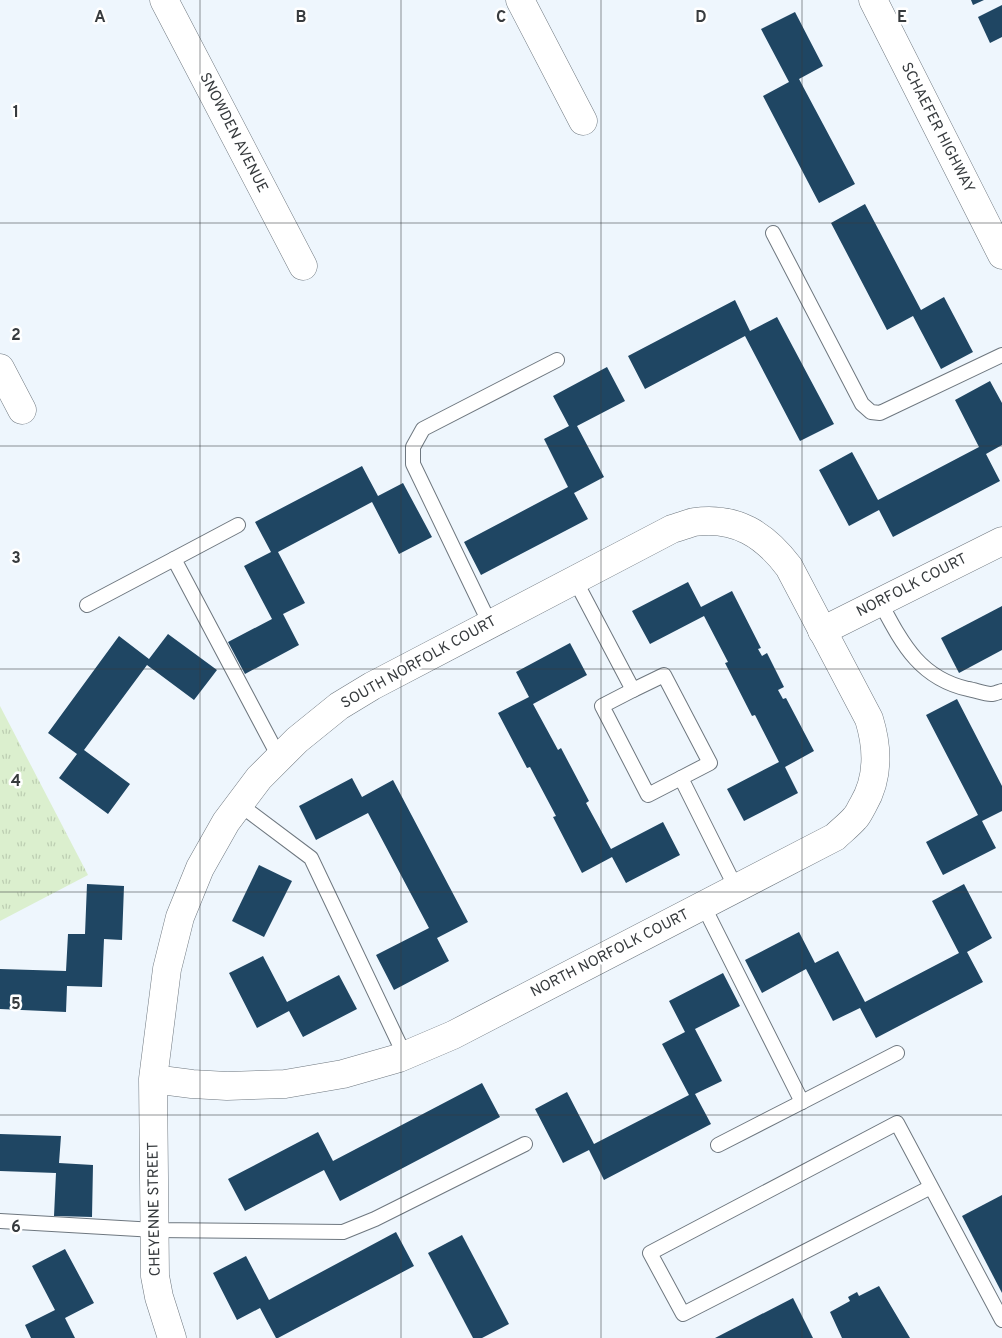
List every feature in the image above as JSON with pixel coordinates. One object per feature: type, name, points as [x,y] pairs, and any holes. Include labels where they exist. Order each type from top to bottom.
[{"type":"street","name":"SNOWDEN AVENUE","points":[[164,0],[303,266]]},
{"type":"street","points":[[520,0],[583,121]]},
{"type":"street","name":"SCHAEFER HIGHWAY","points":[[872,0],[1002,256]]},
{"type":"street","points":[[0,368],[22,410]]},
{"type":"street","name":"SOUTH NORFOLK COURT","points":[[153,1079],[167,969],[180,917],[200,868],[226,822],[259,778],[297,740],[339,706],[372,686],[672,529],[693,522],[710,521],[732,524],[753,532],[767,541],[789,567],[822,631]]},
{"type":"street","name":"NORFOLK COURT","points":[[822,631],[1002,541]]},
{"type":"street","name":"NORTH NORFOLK COURT","points":[[153,1079],[227,1086],[285,1084],[343,1074],[405,1056],[453,1035],[835,837],[856,817],[868,797],[875,776],[876,753],[869,719],[822,631]]},
{"type":"street","name":"CHEYENNE STREET","points":[[153,1079],[155,1276],[159,1297],[172,1338]]},
{"type":"lane","points":[[773,233],[862,404],[871,412],[880,413],[1002,355]]},
{"type":"lane","points":[[490,624],[413,464],[413,447],[423,429],[557,360]]},
{"type":"lane","points":[[87,605],[238,525]]},
{"type":"lane","points":[[174,559],[279,757]]},
{"type":"lane","points":[[575,580],[633,690]]},
{"type":"lane","points":[[880,602],[901,640],[921,665],[941,679],[963,688],[990,694],[1002,691]]},
{"type":"lane","points":[[664,675],[710,763],[648,795],[602,706],[633,690],[664,675]]},
{"type":"lane","points":[[681,778],[736,888]]},
{"type":"lane","points":[[239,804],[311,858],[405,1056]]},
{"type":"lane","points":[[703,905],[802,1102]]},
{"type":"lane","points":[[718,1145],[897,1053]]},
{"type":"lane","points":[[931,1187],[683,1314],[650,1254],[897,1123],[1002,1320]]},
{"type":"lane","points":[[0,1221],[155,1230],[343,1232],[375,1219],[525,1144]]},
{"type":"green space","points":[[0,706],[88,875],[0,921]]},
{"type":"building","points":[[971,0],[984,0],[973,5]]},
{"type":"building","points":[[1002,5],[1002,37],[990,43],[978,17]]},
{"type":"building","points":[[795,12],[823,66],[799,79],[855,184],[819,203],[763,96],[789,82],[761,29]]},
{"type":"building","points":[[865,204],[921,310],[944,297],[973,352],[941,369],[913,316],[887,330],[831,223]]},
{"type":"building","points":[[735,300],[750,331],[777,317],[834,424],[800,441],[745,336],[645,389],[628,356]]},
{"type":"building","points":[[607,367],[625,401],[577,426],[604,477],[574,493],[588,519],[481,575],[464,542],[568,487],[544,439],[569,426],[553,396]]},
{"type":"building","points":[[990,381],[1002,403],[1002,445],[986,454],[1000,481],[893,537],[879,510],[849,526],[819,470],[852,452],[878,500],[979,447],[955,400]]},
{"type":"building","points":[[362,466],[378,496],[403,483],[432,537],[399,554],[372,502],[278,552],[305,603],[283,614],[299,645],[245,674],[228,642],[272,619],[244,566],[271,552],[255,522]]},
{"type":"building","points":[[688,582],[701,607],[732,591],[761,648],[758,649],[762,656],[767,653],[784,687],[778,690],[783,699],[786,698],[814,751],[785,767],[798,793],[744,821],[727,789],[779,762],[755,715],[752,716],[725,663],[728,662],[704,616],[650,644],[632,611]]},
{"type":"building","points":[[1002,606],[1002,650],[959,673],[941,638]]},
{"type":"building","points":[[168,634],[217,670],[194,700],[147,665],[84,750],[130,784],[108,814],[59,778],[77,754],[48,733],[119,636],[149,659]]},
{"type":"building","points":[[570,643],[587,675],[533,704],[558,750],[561,748],[589,801],[586,803],[611,849],[663,822],[680,855],[626,883],[612,857],[582,873],[553,817],[556,816],[530,767],[527,768],[498,713],[529,697],[516,672]]},
{"type":"building","points":[[957,699],[1002,786],[1002,811],[982,821],[996,848],[943,875],[926,842],[978,815],[926,715]]},
{"type":"building","points":[[352,778],[362,797],[393,780],[468,922],[437,938],[449,961],[394,990],[376,955],[429,928],[368,813],[316,840],[299,806]]},
{"type":"building","points":[[259,865],[292,881],[264,937],[232,921]]},
{"type":"building","points":[[87,884],[124,886],[122,940],[104,939],[102,987],[67,986],[66,1012],[0,1009],[0,969],[66,971],[68,934],[85,934]]},
{"type":"building","points":[[964,884],[992,938],[967,952],[983,982],[876,1038],[860,1008],[833,1021],[806,969],[762,993],[745,960],[799,932],[815,963],[838,951],[865,1002],[959,953],[932,901]]},
{"type":"building","points":[[263,956],[287,1002],[339,975],[357,1009],[303,1037],[289,1011],[257,1028],[229,973]]},
{"type":"building","points":[[723,973],[740,1006],[695,1029],[722,1081],[695,1094],[711,1124],[604,1180],[589,1150],[563,1163],[535,1109],[567,1092],[594,1144],[689,1095],[662,1044],[685,1032],[669,1001]]},
{"type":"building","points":[[482,1083],[500,1117],[340,1201],[324,1170],[245,1211],[228,1179],[318,1132],[333,1161]]},
{"type":"building","points":[[0,1134],[61,1136],[59,1163],[93,1165],[92,1217],[54,1216],[56,1173],[0,1171]]},
{"type":"building","points":[[1002,1195],[1002,1293],[962,1216]]},
{"type":"building","points":[[396,1232],[414,1266],[278,1338],[276,1338],[260,1308],[237,1320],[213,1273],[246,1256],[269,1300]]},
{"type":"building","points":[[462,1235],[509,1324],[482,1338],[473,1338],[428,1253]]},
{"type":"building","points":[[65,1249],[94,1303],[65,1318],[75,1338],[31,1338],[25,1325],[55,1310],[32,1266]]},
{"type":"building","points":[[879,1286],[910,1338],[842,1338],[830,1312],[850,1301],[848,1297],[857,1292],[859,1296]]},
{"type":"building","points":[[793,1298],[813,1338],[715,1338]]}]
